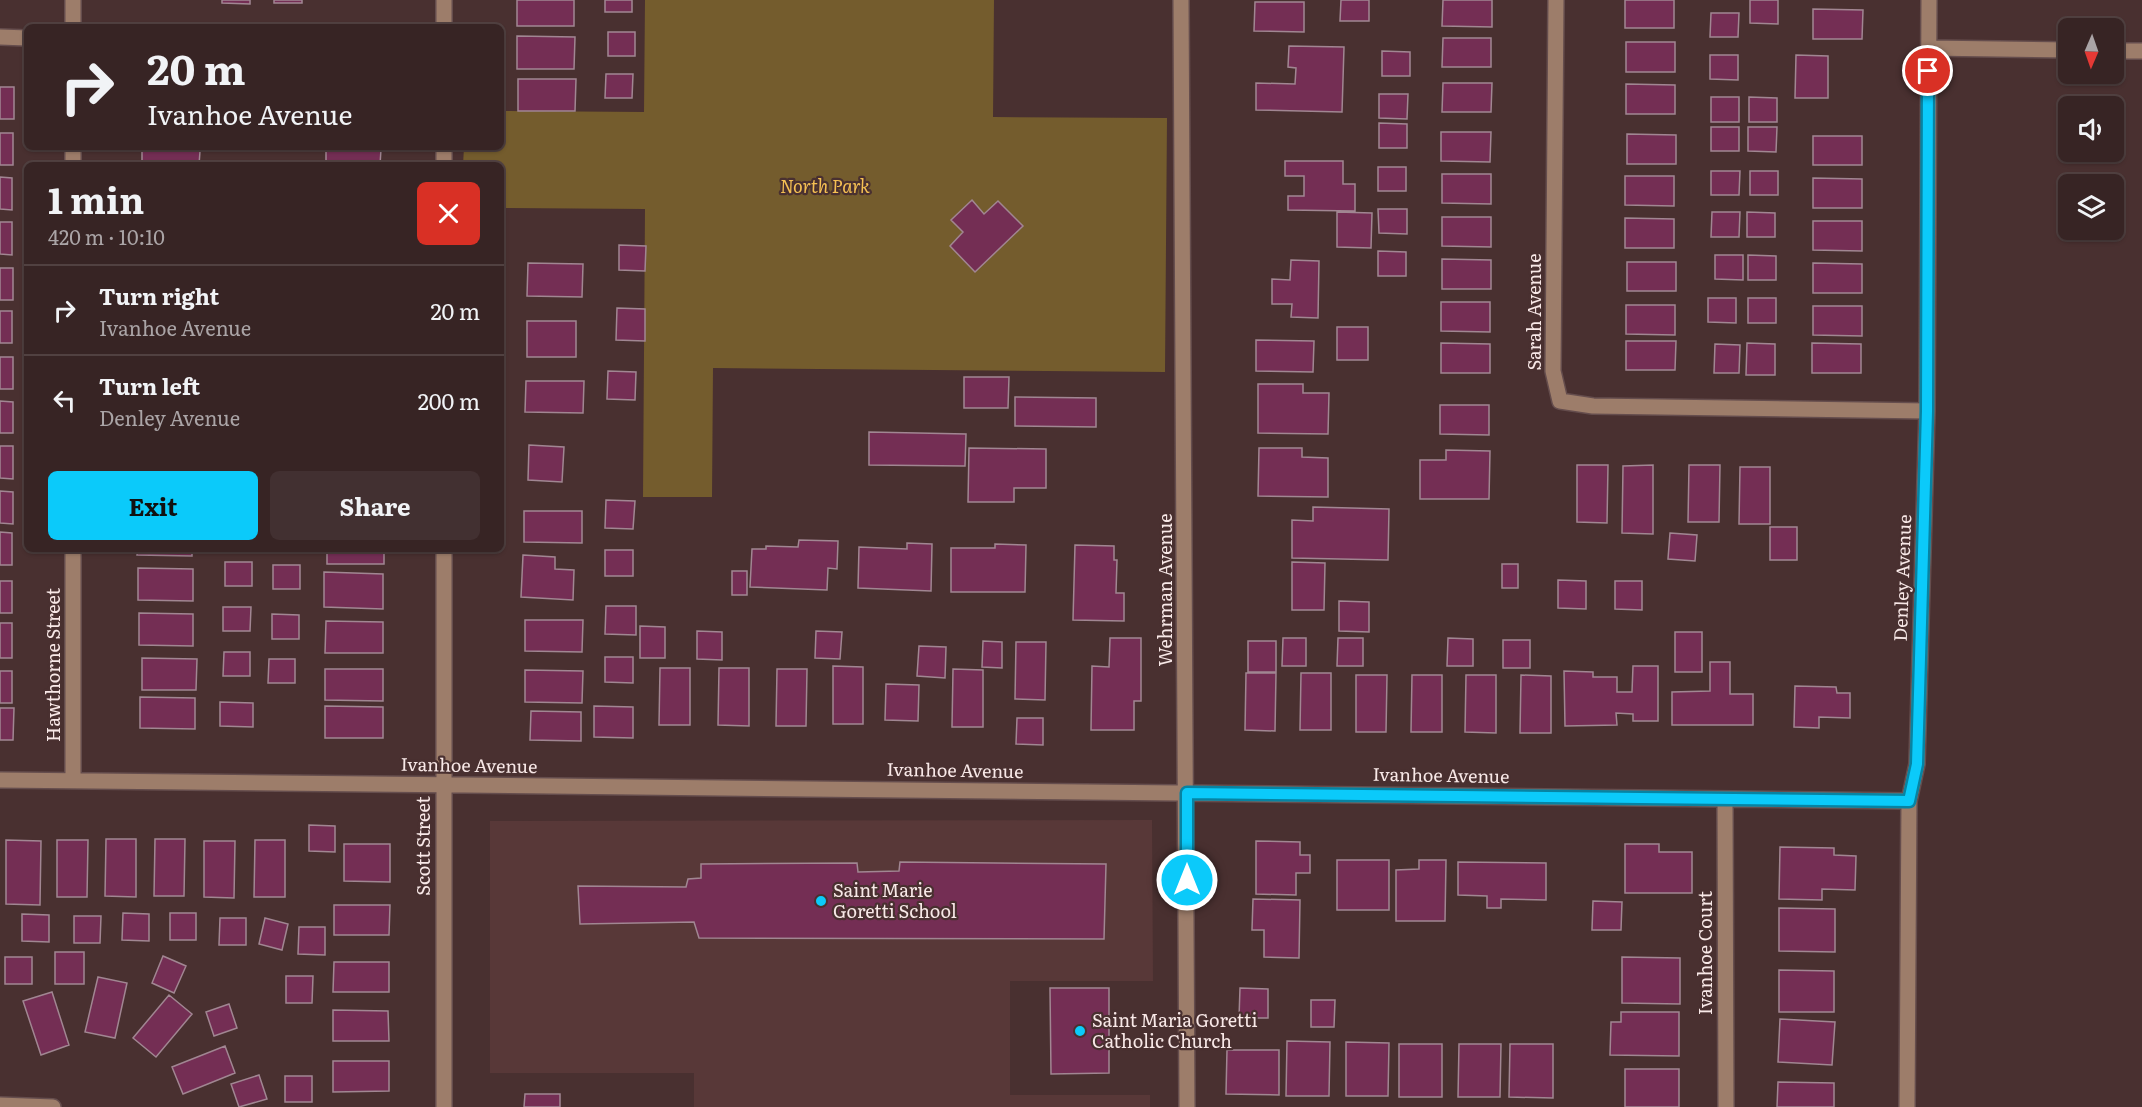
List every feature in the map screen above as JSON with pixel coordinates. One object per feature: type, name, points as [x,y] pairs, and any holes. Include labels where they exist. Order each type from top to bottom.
[{"type":"street","points":[[73,0],[73,24]]},
{"type":"street","points":[[444,0],[444,24]]},
{"type":"street","name":"Wehrman Avenue","points":[[1181,0],[1187,1107]]},
{"type":"street","name":"Sarah Avenue","points":[[1556,0],[1553,371],[1560,401],[1593,406],[1927,411]]},
{"type":"street","name":"Denley Avenue","points":[[1907,1107],[1909,801],[1917,764],[1927,411],[1929,0]]},
{"type":"street","points":[[0,38],[24,38]]},
{"type":"street","points":[[1928,48],[2058,50]]},
{"type":"street","points":[[2124,51],[2142,51]]},
{"type":"street","name":"Hawthorne Street","points":[[73,552],[73,781]]},
{"type":"street","name":"Scott Street","points":[[444,552],[444,1107]]},
{"type":"street","name":"Ivanhoe Avenue","points":[[0,780],[1909,801]]},
{"type":"street","name":"Ivanhoe Court","points":[[1725,799],[1726,1107]]},
{"type":"street","points":[[0,1105],[53,1107]]},
{"type":"shaded area","name":"Saint Marie Goretti School","points":[[1152,820],[1153,981],[1010,981],[1010,1095],[1150,1095],[1150,1107],[694,1107],[694,1073],[490,1073],[490,821]]},
{"type":"green space","name":"North Park","points":[[645,0],[994,0],[993,117],[1167,118],[1165,372],[713,368],[712,497],[643,497],[645,209],[504,208],[504,162],[463,162],[464,150],[504,150],[504,111],[644,112]]},
{"type":"building","points":[[222,0],[250,0],[250,4],[222,3]]},
{"type":"building","points":[[274,0],[302,0],[302,3],[274,3]]},
{"type":"building","points":[[517,0],[574,0],[574,26],[517,26]]},
{"type":"building","points":[[605,0],[632,0],[632,12],[605,12]]},
{"type":"building","points":[[1341,0],[1369,0],[1369,21],[1340,21]]},
{"type":"building","points":[[1443,0],[1492,0],[1492,27],[1442,26]]},
{"type":"building","points":[[1625,0],[1674,0],[1674,28],[1625,28]]},
{"type":"building","points":[[1750,0],[1778,0],[1778,24],[1750,23]]},
{"type":"building","points":[[1255,2],[1304,2],[1304,32],[1254,31]]},
{"type":"building","points":[[1813,9],[1863,10],[1862,39],[1813,39]]},
{"type":"building","points":[[1711,13],[1739,13],[1738,37],[1710,37]]},
{"type":"building","points":[[608,32],[635,32],[635,56],[608,56]]},
{"type":"building","points":[[517,36],[575,37],[574,69],[517,69]]},
{"type":"building","points":[[1443,38],[1491,38],[1491,67],[1442,67]]},
{"type":"building","points":[[1626,42],[1675,42],[1675,72],[1626,72]]},
{"type":"building","points":[[1289,46],[1344,47],[1342,112],[1256,110],[1256,83],[1295,84],[1296,68],[1288,67]]},
{"type":"building","points":[[1382,51],[1410,52],[1410,76],[1382,76]]},
{"type":"building","points":[[1710,55],[1738,55],[1738,80],[1710,79]]},
{"type":"building","points":[[1796,55],[1828,56],[1828,98],[1795,98]]},
{"type":"building","points":[[606,74],[633,74],[632,98],[605,98]]},
{"type":"building","points":[[518,79],[576,79],[575,111],[518,111]]},
{"type":"building","points":[[1443,83],[1492,83],[1491,112],[1442,112]]},
{"type":"building","points":[[1626,84],[1675,85],[1675,114],[1626,114]]},
{"type":"building","points":[[0,87],[14,87],[14,119],[0,119]]},
{"type":"building","points":[[1379,94],[1408,94],[1407,119],[1379,118]]},
{"type":"building","points":[[1711,97],[1739,97],[1739,122],[1711,122]]},
{"type":"building","points":[[1749,97],[1777,98],[1777,122],[1749,122]]},
{"type":"building","points":[[1379,123],[1407,124],[1407,148],[1379,148]]},
{"type":"building","points":[[1711,127],[1739,127],[1739,151],[1711,151]]},
{"type":"building","points":[[1748,127],[1777,127],[1776,152],[1748,151]]},
{"type":"building","points":[[1441,132],[1491,132],[1490,162],[1441,161]]},
{"type":"building","points":[[0,133],[13,133],[13,165],[0,165]]},
{"type":"building","points":[[1627,134],[1676,135],[1676,164],[1627,164]]},
{"type":"building","points":[[1813,136],[1862,136],[1862,165],[1813,165]]},
{"type":"building","points":[[326,150],[381,150],[380,162],[326,162]]},
{"type":"building","points":[[142,151],[200,151],[199,162],[142,162]]},
{"type":"building","points":[[1285,161],[1343,161],[1343,184],[1355,184],[1355,211],[1288,210],[1288,196],[1304,196],[1304,176],[1285,176]]},
{"type":"building","points":[[1378,167],[1406,167],[1406,191],[1378,191]]},
{"type":"building","points":[[1711,171],[1740,171],[1739,195],[1711,195]]},
{"type":"building","points":[[1750,171],[1778,171],[1778,195],[1750,195]]},
{"type":"building","points":[[1442,174],[1491,174],[1491,204],[1442,203]]},
{"type":"building","points":[[1625,176],[1674,176],[1674,206],[1625,205]]},
{"type":"building","points":[[0,177],[12,178],[12,210],[0,209]]},
{"type":"building","points":[[1813,178],[1862,179],[1862,208],[1813,208]]},
{"type":"building","points":[[972,200],[984,214],[998,201],[1023,226],[975,272],[950,246],[963,232],[951,220]]},
{"type":"building","points":[[1378,209],[1407,209],[1407,234],[1379,233]]},
{"type":"building","points":[[1337,212],[1372,213],[1371,248],[1337,247]]},
{"type":"building","points":[[1712,212],[1740,212],[1739,237],[1711,237]]},
{"type":"building","points":[[1747,212],[1775,213],[1775,237],[1747,237]]},
{"type":"building","points":[[1442,217],[1491,217],[1491,247],[1442,246]]},
{"type":"building","points":[[1625,218],[1674,219],[1674,248],[1625,248]]},
{"type":"building","points":[[1813,221],[1862,221],[1862,251],[1813,250]]},
{"type":"building","points":[[0,222],[12,222],[12,255],[0,254]]},
{"type":"building","points":[[619,245],[646,246],[645,271],[619,270]]},
{"type":"building","points":[[1378,251],[1406,252],[1406,276],[1378,276]]},
{"type":"building","points":[[1715,255],[1743,255],[1743,280],[1715,279]]},
{"type":"building","points":[[1748,255],[1776,256],[1776,280],[1748,280]]},
{"type":"building","points":[[1442,259],[1491,260],[1491,289],[1442,289]]},
{"type":"building","points":[[1291,260],[1319,261],[1318,318],[1291,317],[1292,304],[1272,304],[1272,279],[1290,280]]},
{"type":"building","points":[[1627,262],[1676,262],[1676,291],[1627,291]]},
{"type":"building","points":[[528,263],[583,264],[582,297],[527,296]]},
{"type":"building","points":[[1813,263],[1862,264],[1862,293],[1813,293]]},
{"type":"building","points":[[0,268],[13,268],[13,300],[0,300]]},
{"type":"building","points":[[1708,298],[1736,298],[1736,323],[1708,322]]},
{"type":"building","points":[[1748,298],[1776,298],[1776,323],[1748,323]]},
{"type":"building","points":[[1441,302],[1490,302],[1490,332],[1441,331]]},
{"type":"building","points":[[1626,305],[1675,305],[1675,335],[1626,334]]},
{"type":"building","points":[[1813,306],[1862,306],[1862,336],[1813,335]]},
{"type":"building","points":[[617,308],[645,309],[645,341],[616,340]]},
{"type":"building","points":[[0,311],[12,311],[12,343],[0,343]]},
{"type":"building","points":[[527,321],[576,321],[576,357],[527,357]]},
{"type":"building","points":[[1337,327],[1368,327],[1368,360],[1337,360]]},
{"type":"building","points":[[1256,340],[1314,341],[1313,372],[1256,371]]},
{"type":"building","points":[[1626,341],[1676,341],[1675,370],[1626,370]]},
{"type":"building","points":[[1441,343],[1490,344],[1490,373],[1441,373]]},
{"type":"building","points":[[1747,343],[1775,344],[1775,375],[1746,375]]},
{"type":"building","points":[[1812,343],[1861,344],[1861,373],[1812,373]]},
{"type":"building","points":[[1715,344],[1740,345],[1739,373],[1714,373]]},
{"type":"building","points":[[0,357],[13,357],[13,389],[0,389]]},
{"type":"building","points":[[608,371],[636,372],[635,400],[607,399]]},
{"type":"building","points":[[964,377],[1009,377],[1008,408],[964,408]]},
{"type":"building","points":[[526,381],[584,381],[583,413],[525,412]]},
{"type":"building","points":[[1258,384],[1303,384],[1303,393],[1329,393],[1328,434],[1258,433]]},
{"type":"building","points":[[1015,397],[1096,398],[1096,427],[1015,426]]},
{"type":"building","points":[[0,401],[13,402],[13,433],[0,433]]},
{"type":"building","points":[[1440,405],[1489,405],[1489,435],[1440,434]]},
{"type":"building","points":[[869,432],[966,434],[965,466],[869,465]]},
{"type":"building","points":[[529,445],[564,447],[562,482],[528,480]]},
{"type":"building","points":[[0,446],[13,446],[13,479],[0,478]]},
{"type":"building","points":[[969,448],[1046,449],[1046,488],[1014,488],[1014,502],[968,502]]},
{"type":"building","points":[[1259,448],[1302,448],[1302,457],[1328,458],[1328,497],[1258,496]]},
{"type":"building","points":[[1446,450],[1490,451],[1489,499],[1420,499],[1420,460],[1446,460]]},
{"type":"building","points":[[1577,465],[1608,465],[1607,523],[1577,522]]},
{"type":"building","points":[[1653,465],[1653,534],[1622,533],[1623,466]]},
{"type":"building","points":[[1689,465],[1720,465],[1719,522],[1688,522]]},
{"type":"building","points":[[1740,467],[1770,467],[1770,524],[1739,524]]},
{"type":"building","points":[[0,491],[13,492],[13,524],[0,523]]},
{"type":"building","points":[[606,500],[635,501],[633,529],[605,528]]},
{"type":"building","points":[[1313,507],[1389,509],[1388,560],[1292,558],[1292,520],[1313,521]]},
{"type":"building","points":[[524,511],[582,511],[582,543],[524,542]]},
{"type":"building","points":[[1770,527],[1797,527],[1797,560],[1770,560]]},
{"type":"building","points":[[0,532],[12,533],[12,565],[0,565]]},
{"type":"building","points":[[1670,533],[1697,535],[1695,561],[1668,559]]},
{"type":"building","points":[[799,540],[838,541],[837,569],[828,568],[827,590],[750,587],[752,549],[766,549],[766,546],[798,547]]},
{"type":"building","points":[[907,543],[932,544],[931,591],[858,588],[859,547],[907,549]]},
{"type":"building","points":[[995,544],[1026,545],[1025,592],[951,592],[951,548],[995,548]]},
{"type":"building","points":[[1075,545],[1114,546],[1114,560],[1117,560],[1116,593],[1124,593],[1124,621],[1073,620]]},
{"type":"building","points":[[605,550],[633,550],[633,576],[605,576]]},
{"type":"building","points":[[138,552],[192,552],[192,556],[137,555]]},
{"type":"building","points":[[327,552],[384,552],[384,564],[327,564]]},
{"type":"building","points":[[523,555],[555,557],[555,569],[574,570],[573,600],[521,597]]},
{"type":"building","points":[[225,562],[252,562],[252,586],[225,586]]},
{"type":"building","points":[[1292,562],[1325,563],[1324,610],[1292,610]]},
{"type":"building","points":[[1502,564],[1518,564],[1518,588],[1502,588]]},
{"type":"building","points":[[273,565],[300,565],[300,589],[273,589]]},
{"type":"building","points":[[138,568],[193,569],[193,601],[138,600]]},
{"type":"building","points":[[732,571],[747,571],[747,595],[732,595]]},
{"type":"building","points":[[324,572],[383,574],[383,609],[324,607]]},
{"type":"building","points":[[1558,580],[1586,581],[1586,609],[1558,608]]},
{"type":"building","points":[[0,581],[12,581],[12,613],[0,613]]},
{"type":"building","points":[[1615,581],[1642,581],[1642,610],[1615,609]]},
{"type":"building","points":[[1339,601],[1369,602],[1369,632],[1339,631]]},
{"type":"building","points":[[606,606],[636,606],[636,635],[605,634]]},
{"type":"building","points":[[223,607],[251,607],[250,631],[223,631]]},
{"type":"building","points":[[139,613],[193,614],[193,646],[139,645]]},
{"type":"building","points":[[272,614],[299,615],[299,639],[272,639]]},
{"type":"building","points":[[525,620],[583,620],[582,652],[525,651]]},
{"type":"building","points":[[326,621],[383,622],[383,653],[325,653]]},
{"type":"building","points":[[0,623],[12,623],[12,658],[0,658]]},
{"type":"building","points":[[640,626],[665,627],[665,658],[640,658]]},
{"type":"building","points":[[697,631],[722,632],[722,660],[697,659]]},
{"type":"building","points":[[816,631],[842,632],[840,659],[815,658]]},
{"type":"building","points":[[1675,632],[1702,632],[1702,672],[1675,672]]},
{"type":"building","points":[[1110,638],[1141,638],[1141,701],[1134,701],[1134,730],[1091,730],[1092,666],[1109,667]]},
{"type":"building","points":[[1283,638],[1306,638],[1306,666],[1282,666]]},
{"type":"building","points":[[1338,638],[1363,638],[1363,666],[1337,666]]},
{"type":"building","points":[[1448,638],[1473,639],[1473,666],[1447,666]]},
{"type":"building","points":[[1503,640],[1530,640],[1530,668],[1503,668]]},
{"type":"building","points":[[983,641],[1002,642],[1002,668],[982,667]]},
{"type":"building","points":[[1248,641],[1276,641],[1276,672],[1248,672]]},
{"type":"building","points":[[1016,642],[1046,642],[1045,700],[1015,699]]},
{"type":"building","points":[[919,646],[946,647],[945,678],[917,676]]},
{"type":"building","points":[[224,652],[250,652],[250,676],[223,676]]},
{"type":"building","points":[[605,657],[633,657],[633,683],[605,682]]},
{"type":"building","points":[[142,658],[197,659],[196,690],[142,690]]},
{"type":"building","points":[[269,659],[295,659],[295,683],[268,683]]},
{"type":"building","points":[[1710,662],[1730,662],[1730,694],[1753,694],[1753,725],[1672,725],[1672,692],[1710,691]]},
{"type":"building","points":[[833,666],[863,667],[863,724],[833,724]]},
{"type":"building","points":[[1633,666],[1658,666],[1658,721],[1633,721],[1633,714],[1616,713],[1617,725],[1565,726],[1564,671],[1593,672],[1593,677],[1617,677],[1617,692],[1632,692]]},
{"type":"building","points":[[660,668],[690,668],[690,725],[659,725]]},
{"type":"building","points":[[719,668],[749,668],[749,726],[718,725]]},
{"type":"building","points":[[325,669],[383,669],[383,701],[325,700]]},
{"type":"building","points":[[777,669],[807,669],[806,726],[776,726]]},
{"type":"building","points":[[953,669],[983,670],[983,727],[952,727]]},
{"type":"building","points":[[525,670],[583,671],[582,703],[525,702]]},
{"type":"building","points":[[0,671],[12,671],[12,703],[0,703]]},
{"type":"building","points":[[1246,673],[1276,673],[1275,731],[1245,730]]},
{"type":"building","points":[[1301,673],[1331,673],[1331,730],[1300,730]]},
{"type":"building","points":[[1356,675],[1387,675],[1386,732],[1356,732]]},
{"type":"building","points":[[1412,675],[1442,675],[1442,732],[1411,732]]},
{"type":"building","points":[[1466,675],[1496,675],[1496,733],[1465,732]]},
{"type":"building","points":[[1521,675],[1551,676],[1551,733],[1520,733]]},
{"type":"building","points":[[886,684],[919,685],[918,721],[885,720]]},
{"type":"building","points":[[1795,686],[1836,687],[1837,693],[1850,693],[1850,718],[1819,717],[1819,728],[1794,727]]},
{"type":"building","points":[[140,697],[195,698],[195,729],[140,728]]},
{"type":"building","points":[[220,702],[253,703],[253,727],[220,726]]},
{"type":"building","points":[[325,706],[383,707],[383,738],[325,738]]},
{"type":"building","points":[[594,706],[633,707],[633,738],[594,737]]},
{"type":"building","points":[[0,708],[14,708],[13,740],[0,740]]},
{"type":"building","points":[[531,711],[581,712],[581,741],[530,740]]},
{"type":"building","points":[[1017,718],[1043,718],[1043,745],[1016,744]]},
{"type":"building","points":[[309,825],[335,826],[335,852],[309,851]]},
{"type":"building","points":[[106,839],[136,839],[136,897],[105,896]]},
{"type":"building","points":[[155,839],[185,839],[184,896],[154,896]]},
{"type":"building","points":[[6,840],[41,841],[40,905],[6,904]]},
{"type":"building","points":[[57,840],[88,840],[87,897],[57,897]]},
{"type":"building","points":[[255,840],[285,840],[285,897],[254,897]]},
{"type":"building","points":[[204,841],[235,841],[234,898],[204,897]]},
{"type":"building","points":[[1256,841],[1300,842],[1300,855],[1310,855],[1310,873],[1296,873],[1296,895],[1256,894]]},
{"type":"building","points":[[344,844],[390,844],[390,882],[344,881]]},
{"type":"building","points":[[1625,844],[1659,844],[1659,852],[1692,852],[1692,893],[1625,893]]},
{"type":"building","points":[[1780,847],[1834,848],[1834,855],[1856,856],[1855,890],[1822,889],[1822,900],[1779,899]]},
{"type":"building","points":[[1337,860],[1389,860],[1389,910],[1337,910]]},
{"type":"building","points":[[1419,860],[1446,860],[1445,921],[1396,921],[1396,870],[1419,869]]},
{"type":"building","points":[[900,862],[1106,864],[1104,939],[699,938],[694,922],[580,924],[578,886],[686,887],[688,879],[701,878],[701,864],[857,863],[858,872],[899,871]]},
{"type":"building","points":[[1458,862],[1546,863],[1546,900],[1501,899],[1501,908],[1487,908],[1487,896],[1458,895]]},
{"type":"building","points":[[1253,899],[1300,900],[1299,958],[1264,957],[1264,930],[1252,930]]},
{"type":"building","points":[[1593,901],[1622,902],[1621,930],[1592,930]]},
{"type":"building","points":[[334,905],[390,905],[389,935],[334,935]]},
{"type":"building","points":[[1779,908],[1835,909],[1835,952],[1779,951]]},
{"type":"building","points":[[123,913],[149,914],[149,941],[122,940]]},
{"type":"building","points":[[170,913],[196,913],[196,940],[170,940]]},
{"type":"building","points":[[22,914],[49,915],[49,942],[22,941]]},
{"type":"building","points":[[74,916],[101,916],[100,943],[74,943]]},
{"type":"building","points":[[220,918],[246,918],[246,945],[219,945]]},
{"type":"building","points":[[265,918],[288,924],[282,950],[259,944]]},
{"type":"building","points":[[299,927],[325,927],[325,955],[298,954]]},
{"type":"building","points":[[55,952],[84,952],[84,984],[55,984]]},
{"type":"building","points":[[163,956],[186,966],[174,993],[152,983]]},
{"type":"building","points":[[5,957],[32,957],[32,984],[5,984]]},
{"type":"building","points":[[1622,957],[1680,958],[1680,1004],[1622,1003]]},
{"type":"building","points":[[334,962],[389,962],[389,992],[333,992]]},
{"type":"building","points":[[1779,970],[1834,971],[1834,1012],[1779,1012]]},
{"type":"building","points":[[286,976],[313,976],[312,1003],[286,1003]]},
{"type":"building","points":[[98,977],[127,983],[115,1038],[85,1032]]},
{"type":"building","name":"Saint Maria Goretti Catholic Church","points":[[1050,988],[1109,988],[1109,1073],[1051,1074]]},
{"type":"building","points":[[1240,988],[1268,989],[1268,1018],[1239,1018]]},
{"type":"building","points":[[52,992],[69,1045],[41,1055],[23,1001]]},
{"type":"building","points":[[169,995],[192,1014],[156,1057],[133,1038]]},
{"type":"building","points":[[1311,1000],[1335,1000],[1334,1027],[1311,1027]]},
{"type":"building","points":[[229,1004],[237,1028],[214,1036],[206,1012]]},
{"type":"building","points":[[333,1010],[388,1011],[389,1041],[333,1041]]},
{"type":"building","points":[[1621,1012],[1679,1012],[1679,1056],[1610,1055],[1611,1022],[1621,1022]]},
{"type":"building","points":[[1780,1019],[1835,1022],[1832,1065],[1778,1062]]},
{"type":"building","points":[[1287,1041],[1330,1042],[1329,1096],[1286,1096]]},
{"type":"building","points":[[1346,1042],[1389,1043],[1388,1096],[1346,1096]]},
{"type":"building","points":[[1399,1044],[1442,1044],[1442,1097],[1399,1097]]},
{"type":"building","points":[[1459,1044],[1501,1044],[1500,1097],[1458,1097]]},
{"type":"building","points":[[1510,1044],[1553,1044],[1553,1098],[1509,1097]]},
{"type":"building","points":[[225,1046],[235,1073],[183,1094],[172,1067]]},
{"type":"building","points":[[1227,1050],[1279,1050],[1279,1095],[1226,1094]]},
{"type":"building","points":[[333,1061],[389,1061],[389,1091],[333,1092]]},
{"type":"building","points":[[1625,1069],[1679,1069],[1679,1107],[1625,1107]]},
{"type":"building","points":[[259,1075],[267,1099],[239,1107],[231,1084]]},
{"type":"building","points":[[285,1076],[312,1076],[312,1102],[285,1102]]},
{"type":"building","points":[[1778,1082],[1834,1083],[1834,1107],[1777,1107]]},
{"type":"building","points":[[525,1094],[560,1094],[560,1107],[524,1107]]},
{"type":"place","name":"Saint Marie Goretti School","points":[[821,901]]},
{"type":"place","name":"Saint Maria Goretti Catholic Church","points":[[1080,1031]]},
{"type":"route","points":[[1187,880],[1187,793],[1909,801],[1917,764],[1927,411],[1928,71]]}]
